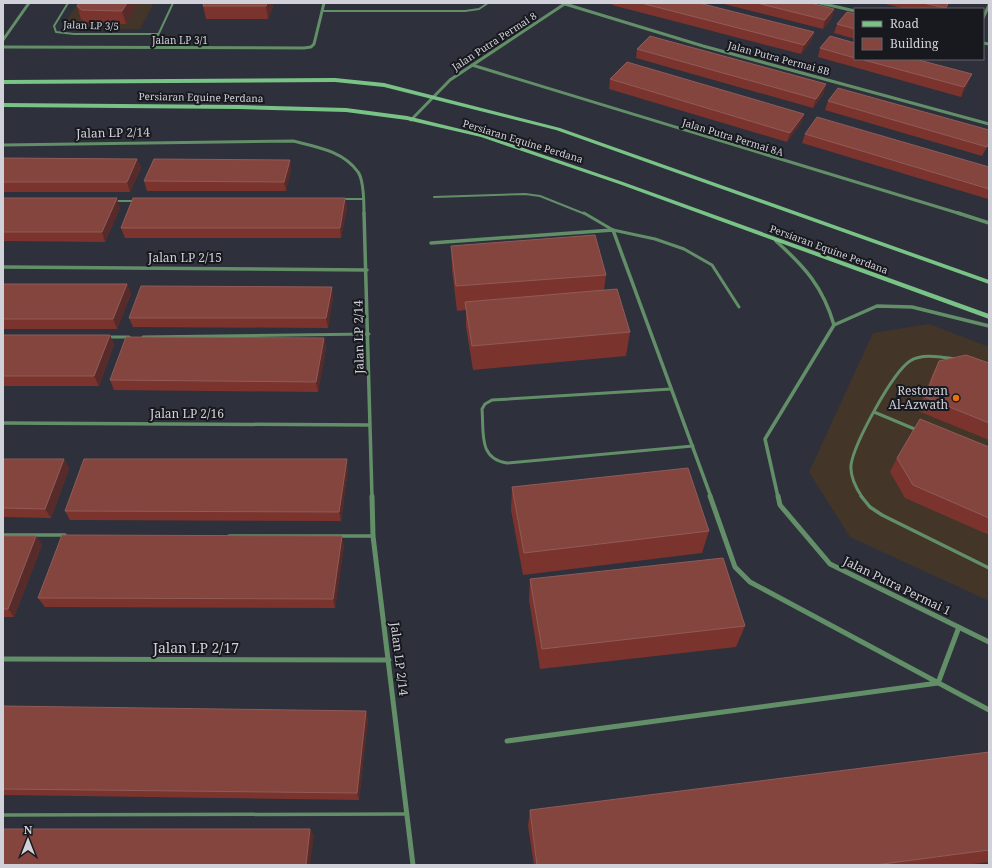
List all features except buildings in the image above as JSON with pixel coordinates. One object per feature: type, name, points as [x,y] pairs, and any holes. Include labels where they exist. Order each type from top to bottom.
[{"type":"street","points":[[3,40],[29,3]]},
{"type":"street","name":"Jalan LP 3/1","points":[[3,47],[304,48],[311,47],[314,44],[324,3]]},
{"type":"street","name":"Jalan Putra Permai 8","points":[[411,120],[450,80],[566,3]]},
{"type":"street","name":"Jalan Putra Permai 8B","points":[[566,3],[703,46],[989,124]]},
{"type":"street","points":[[820,3],[854,11]]},
{"type":"street","points":[[984,16],[989,5]]},
{"type":"street","name":"Jalan Putra Permai 8A","points":[[472,65],[989,223]]},
{"type":"street","name":"Persiaran Equine Perdana","points":[[3,82],[335,80],[384,85],[558,129],[989,282]]},
{"type":"street","name":"Persiaran Equine Perdana","points":[[3,105],[239,107],[346,110],[411,120],[490,139],[621,183],[989,317]]},
{"type":"street","name":"Jalan LP 2/14","points":[[3,145],[293,141],[330,150],[346,160],[359,172],[364,199],[367,270],[373,536],[413,865]]},
{"type":"street","points":[[431,243],[613,230],[693,446],[735,567],[742,575],[759,587],[989,710]]},
{"type":"street","points":[[776,240],[799,262],[819,285],[829,306],[834,325],[877,306],[912,307],[989,326]]},
{"type":"street","name":"Jalan LP 2/15","points":[[3,267],[367,270]]},
{"type":"street","name":"Jalan Putra Permai 1","points":[[834,325],[765,439],[780,505],[830,564],[989,642]]},
{"type":"street","name":"Jalan LP 2/16","points":[[3,423],[370,425]]},
{"type":"street","points":[[938,683],[959,627]]},
{"type":"street","name":"Jalan LP 2/17","points":[[3,660],[389,660]]},
{"type":"street","points":[[507,741],[938,683]]},
{"type":"lane","name":"Jalan LP 3/5","points":[[68,3],[54,26],[56,32],[74,34],[158,34]]},
{"type":"lane","points":[[152,48],[173,3]]},
{"type":"lane","points":[[322,11],[465,11],[479,9],[488,3]]},
{"type":"lane","points":[[434,197],[525,194],[540,196],[581,212],[613,230],[655,239],[684,249],[712,265],[739,307]]},
{"type":"lane","points":[[341,200],[364,199]]},
{"type":"lane","points":[[113,201],[136,201]]},
{"type":"lane","points":[[138,337],[368,334]]},
{"type":"lane","points":[[106,337],[130,337]]},
{"type":"lane","points":[[958,359],[924,357],[910,361],[902,367],[874,412],[856,450],[851,467],[855,485],[867,504],[884,517],[989,568]]},
{"type":"lane","points":[[671,389],[492,400],[485,404],[482,409],[485,448],[487,454],[492,459],[507,463],[693,446]]},
{"type":"lane","points":[[874,412],[924,433]]},
{"type":"lane","points":[[3,535],[66,535]]},
{"type":"lane","points":[[223,536],[373,536]]},
{"type":"lane","points":[[3,816],[408,814]]},
{"type":"shaded area","points":[[78,3],[154,3],[140,29],[61,29]]},
{"type":"shaded area","points":[[929,324],[989,347],[989,601],[850,537],[809,472],[873,333]]},
{"type":"place","name":"Restoran Al-Azwath","points":[[956,398]]}]
